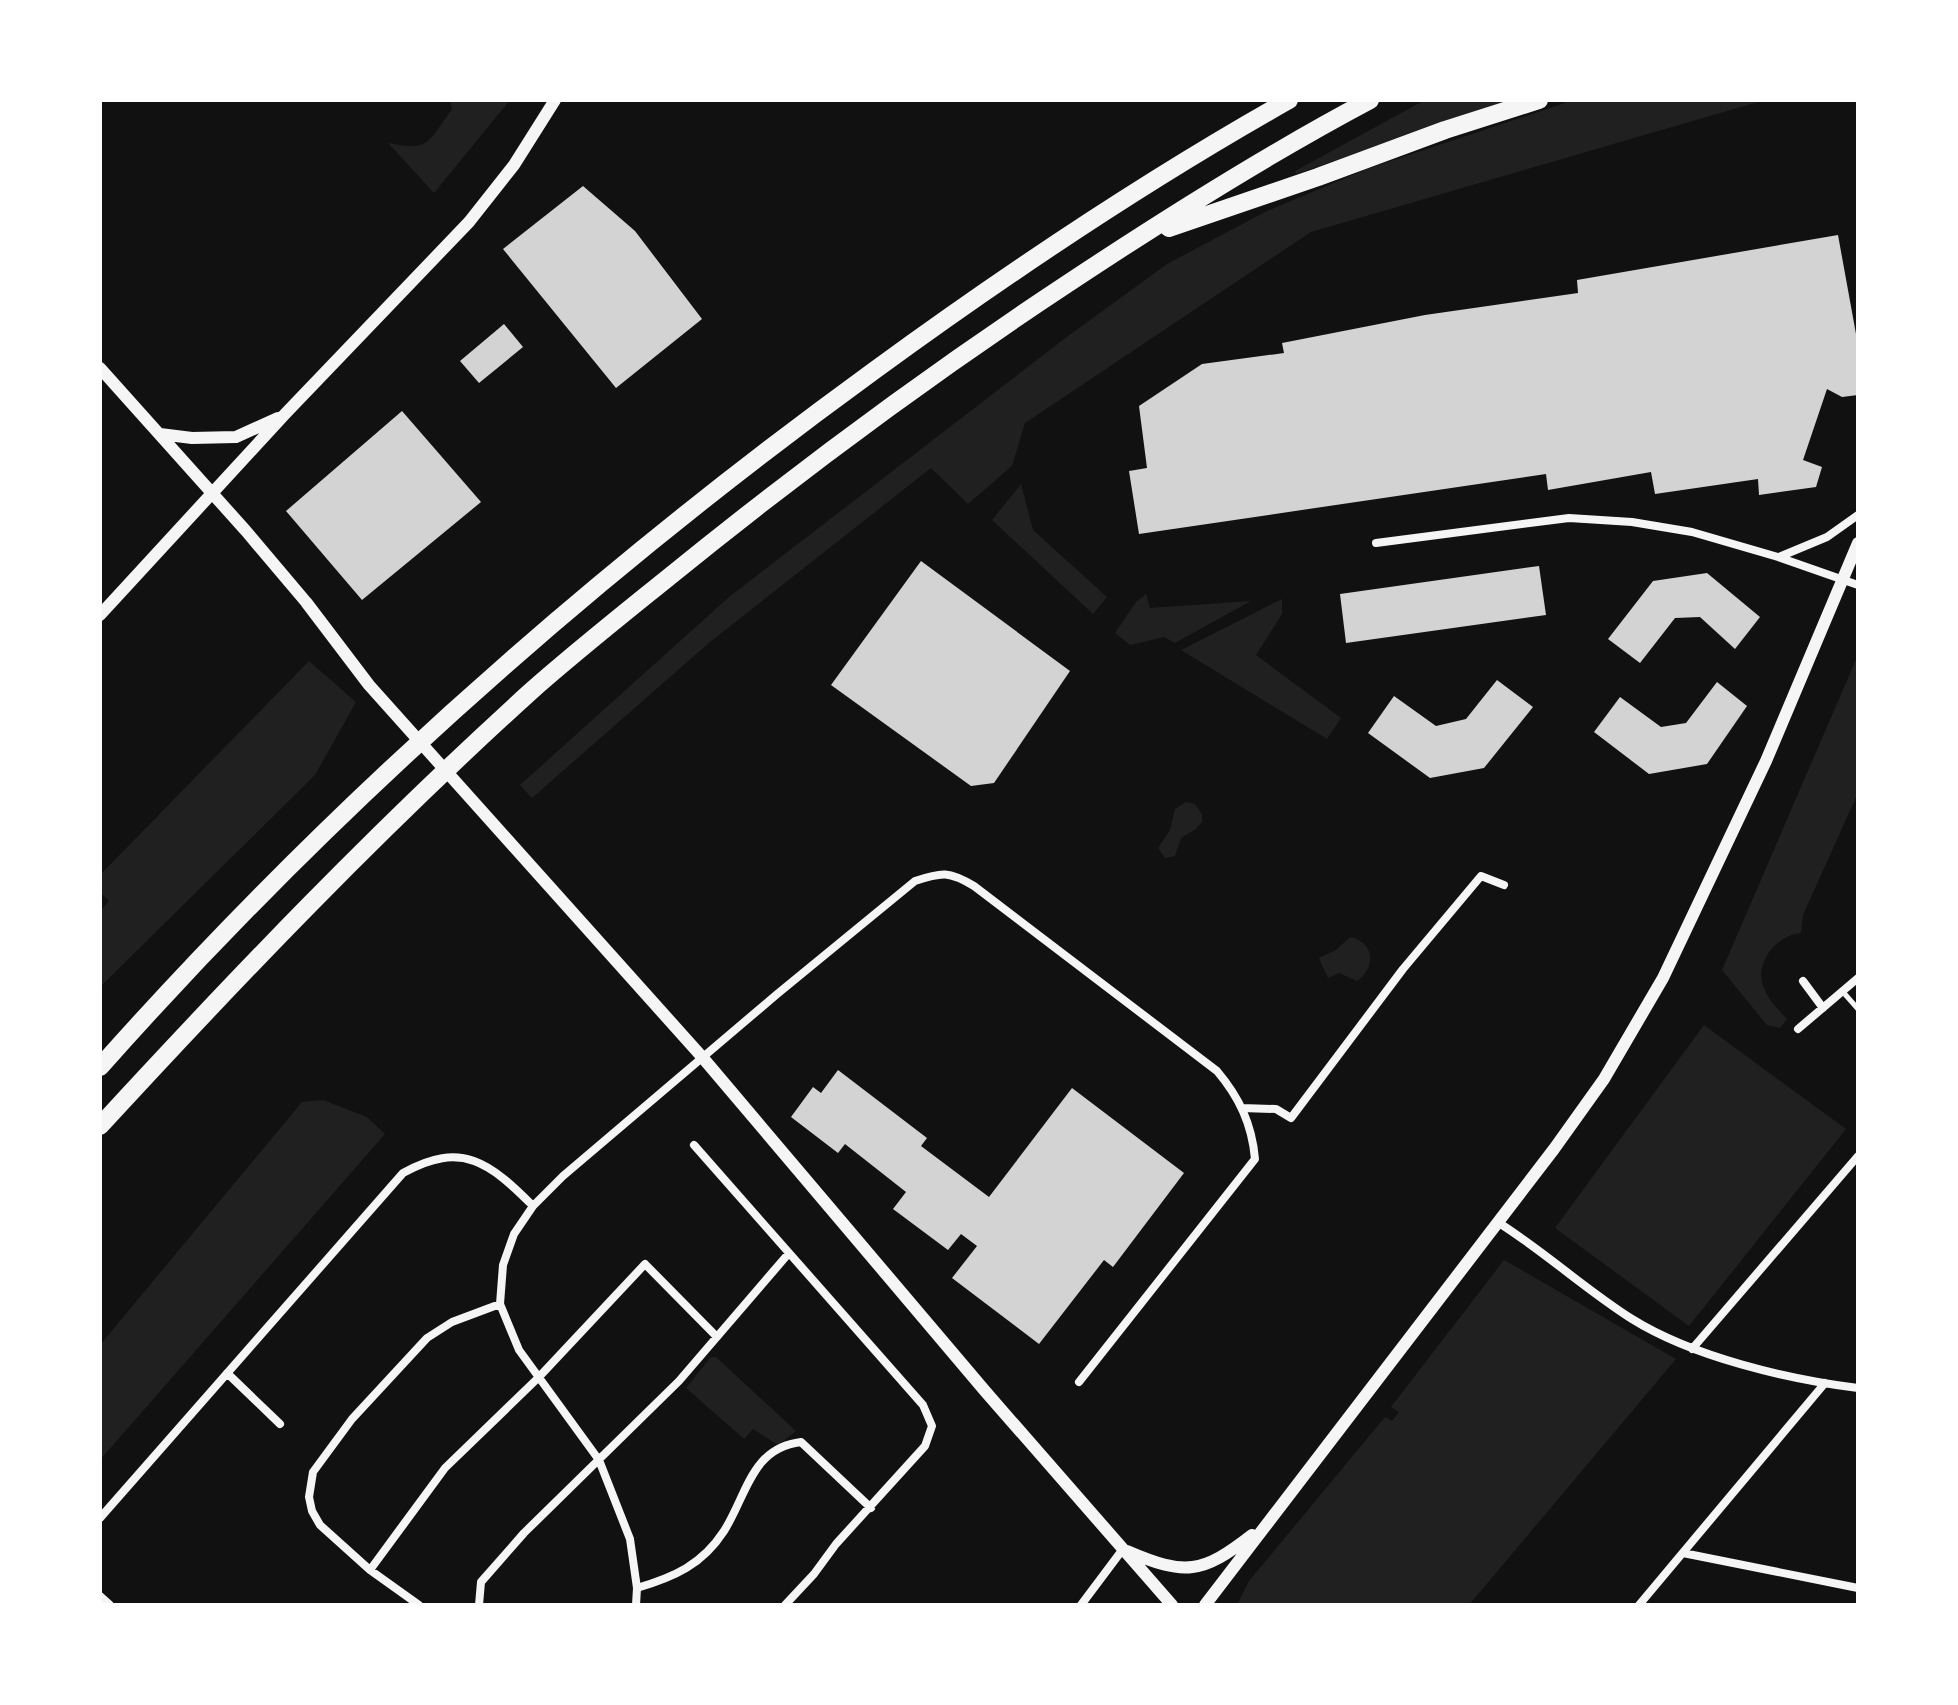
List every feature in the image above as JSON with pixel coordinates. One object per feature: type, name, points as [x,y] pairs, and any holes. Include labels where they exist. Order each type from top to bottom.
[{"type":"highway","points":[[100,1067],[172,986],[361,797],[590,591],[798,426],[932,329],[1270,100]]},
{"type":"highway","points":[[1206,146],[1289,100]]},
{"type":"highway","points":[[100,1126],[295,917],[406,809],[531,692],[699,552],[835,445],[972,347],[1133,241],[1370,100]]},
{"type":"highway","points":[[1133,241],[1445,130],[1539,100]]},
{"type":"street","points":[[100,615],[285,414],[469,222],[514,165],[555,100]]},
{"type":"street","points":[[100,368],[306,602],[386,704],[703,1058],[1172,1605]]},
{"type":"street","points":[[160,434],[192,438],[236,437],[285,414]]},
{"type":"street","points":[[1778,557],[1827,537],[1858,515]]},
{"type":"street","points":[[1376,543],[1569,518],[1632,522],[1692,532],[1858,585]]},
{"type":"street","points":[[1205,1605],[1499,1223],[1604,1079],[1663,978],[1766,761],[1858,543]]},
{"type":"street","points":[[636,1605],[637,1588],[630,1539],[599,1460],[519,1350],[500,1304],[503,1265],[514,1234],[533,1206],[563,1176],[915,881],[940,873],[956,875],[974,886],[1217,1071],[1236,1094],[1253,1137],[1255,1159],[1079,1382]]},
{"type":"street","points":[[1242,1108],[1276,1109],[1291,1118],[1403,969],[1481,876],[1504,885]]},
{"type":"street","points":[[1798,1029],[1858,978]]},
{"type":"street","points":[[1803,981],[1823,1008]]},
{"type":"street","points":[[694,1145],[923,1405],[932,1426],[925,1446],[785,1605]]},
{"type":"street","points":[[1692,1349],[1858,1156]]},
{"type":"street","points":[[100,1518],[403,1173],[437,1158],[464,1157],[489,1167],[533,1206]]},
{"type":"street","points":[[1499,1223],[1632,1319],[1692,1349],[1806,1381],[1858,1388]]},
{"type":"street","points":[[479,1605],[481,1582],[524,1533],[679,1381],[789,1253]]},
{"type":"street","points":[[370,1570],[445,1468],[539,1377],[645,1264],[717,1337]]},
{"type":"street","points":[[419,1605],[370,1570],[320,1525],[309,1497],[313,1472],[352,1419],[427,1338],[452,1322],[500,1304]]},
{"type":"street","points":[[227,1373],[280,1424]]},
{"type":"street","points":[[1639,1605],[1825,1383]]},
{"type":"street","points":[[637,1588],[676,1576],[697,1562],[723,1532],[759,1465],[773,1450],[787,1444],[801,1442],[871,1508]]},
{"type":"street","points":[[1123,1549],[1173,1568],[1193,1568],[1231,1551],[1267,1523]]},
{"type":"street","points":[[1081,1605],[1123,1549]]},
{"type":"street","points":[[1683,1553],[1858,1588]]},
{"type":"street","points":[[100,1596],[110,1605]]},
{"type":"lane","points":[[1843,992],[1858,1009]]},
{"type":"shaded area","points":[[450,100],[510,100],[434,193],[388,143],[412,146],[427,142],[452,109]]},
{"type":"shaded area","points":[[1425,100],[1509,100],[1296,174],[1295,171]]},
{"type":"shaded area","points":[[1574,100],[1765,100],[1311,232],[1025,423],[1012,466],[968,504],[931,468],[710,642],[532,798],[520,785],[729,597],[1068,336],[1167,264],[1267,211],[1367,169]]},
{"type":"shaded area","points":[[1021,484],[1033,530],[1107,597],[1093,614],[992,520]]},
{"type":"shaded area","points":[[1146,594],[1150,608],[1251,601],[1175,643],[1164,637],[1130,645],[1115,633],[1136,602]]},
{"type":"shaded area","points":[[1282,599],[1282,614],[1256,655],[1341,718],[1327,739],[1181,650]]},
{"type":"shaded area","points":[[1858,655],[1858,793],[1803,915],[1801,933],[1775,945],[1762,970],[1761,979],[1766,992],[1787,1019],[1780,1028],[1767,1025],[1722,970]]},
{"type":"shaded area","points":[[309,661],[356,702],[315,775],[100,987],[100,911],[109,901],[100,892],[100,875]]},
{"type":"shaded area","points":[[1186,802],[1195,804],[1202,814],[1202,822],[1181,838],[1175,856],[1165,858],[1158,848],[1170,830],[1175,809]]},
{"type":"shaded area","points":[[1350,937],[1364,944],[1368,950],[1370,963],[1367,969],[1357,981],[1339,973],[1328,978],[1319,958],[1336,950]]},
{"type":"shaded area","points":[[1704,1025],[1846,1129],[1689,1326],[1555,1228]]},
{"type":"shaded area","points":[[323,1100],[367,1117],[385,1134],[100,1460],[100,1345],[302,1102]]},
{"type":"shaded area","points":[[1504,1260],[1676,1359],[1469,1605],[1237,1605],[1249,1581],[1385,1417],[1392,1421],[1399,1412],[1391,1407]]},
{"type":"shaded area","points":[[711,1357],[716,1357],[796,1431],[778,1445],[753,1429],[744,1439],[686,1388]]},
{"type":"building","points":[[583,186],[635,231],[702,319],[616,388],[503,249]]},
{"type":"building","points":[[1838,235],[1858,345],[1858,395],[1842,397],[1827,389],[1803,460],[1822,467],[1816,487],[1759,495],[1758,479],[1655,494],[1651,472],[1548,490],[1546,474],[1139,534],[1129,471],[1147,468],[1139,406],[1202,364],[1284,353],[1282,343],[1425,315],[1578,293],[1577,280]]},
{"type":"building","points":[[504,324],[523,347],[479,383],[460,361]]},
{"type":"building","points":[[402,411],[481,502],[362,600],[286,511]]},
{"type":"building","points":[[921,561],[1070,671],[994,783],[971,786],[831,685]]},
{"type":"building","points":[[1539,566],[1546,615],[1346,643],[1340,594]]},
{"type":"building","points":[[1707,573],[1760,617],[1735,649],[1700,617],[1675,618],[1640,663],[1608,639],[1653,581]]},
{"type":"building","points":[[1497,680],[1533,707],[1484,768],[1430,778],[1368,733],[1394,696],[1436,726],[1466,719]]},
{"type":"building","points":[[1717,682],[1747,706],[1707,764],[1649,774],[1594,732],[1620,697],[1661,727],[1686,723]]},
{"type":"building","points":[[838,1070],[927,1138],[921,1146],[989,1197],[1072,1088],[1184,1173],[1113,1267],[1104,1260],[1039,1344],[952,1278],[977,1246],[961,1234],[948,1250],[893,1209],[906,1192],[845,1144],[838,1153],[791,1117],[813,1087],[821,1093]]}]
